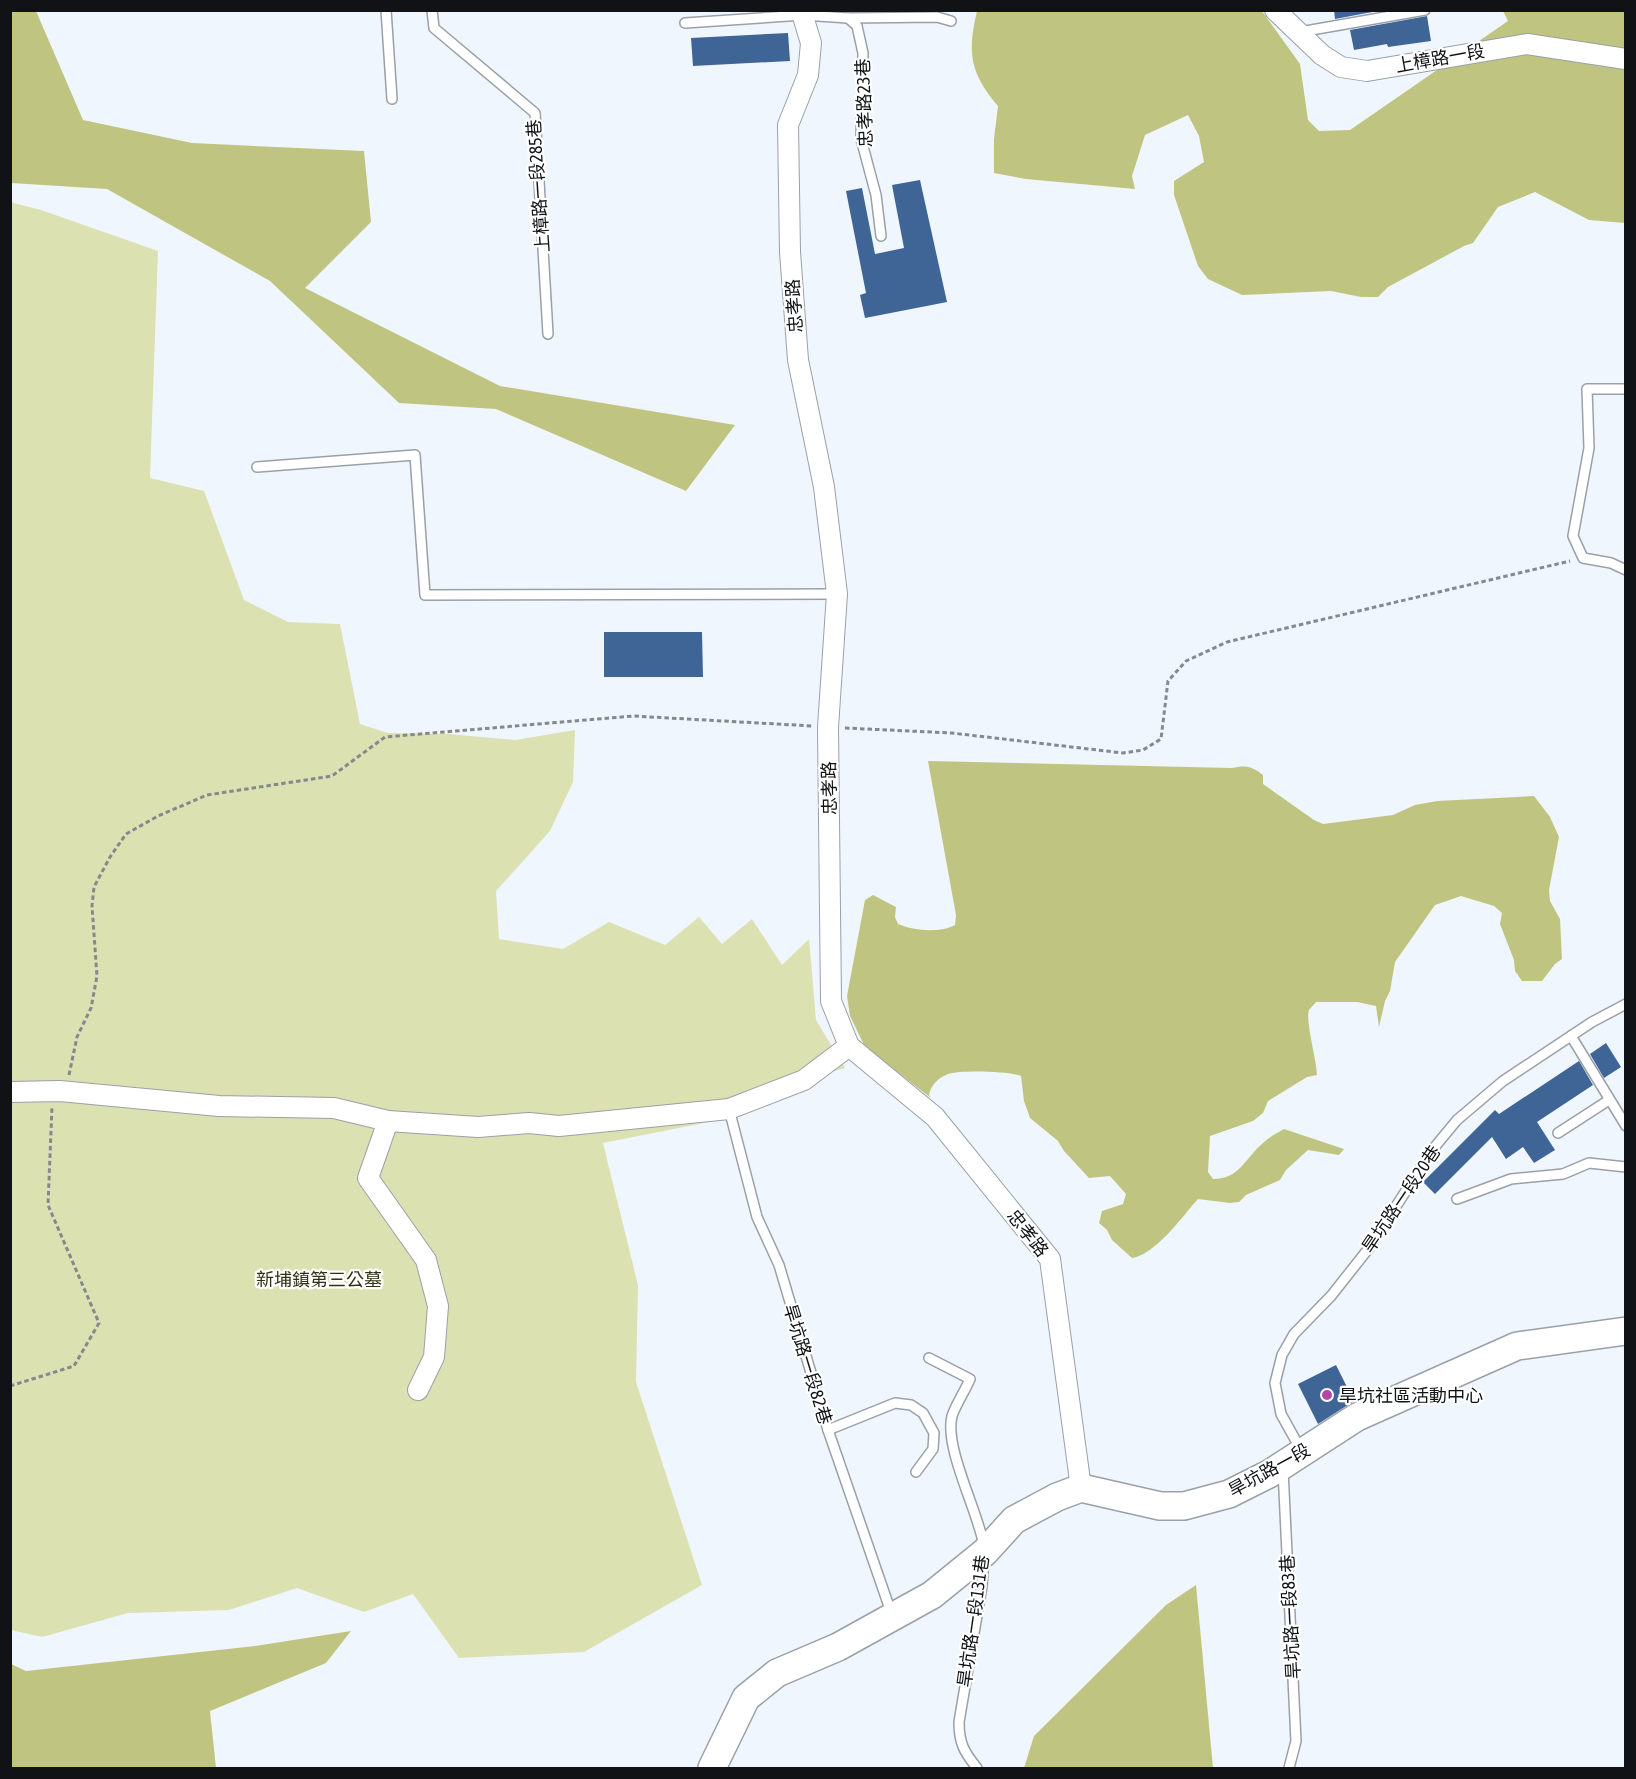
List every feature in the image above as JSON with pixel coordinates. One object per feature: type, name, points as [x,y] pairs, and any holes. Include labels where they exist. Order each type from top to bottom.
[{"type":"street","name":"上樟路一段","points":[[1275,10],[1322,55],[1341,67],[1367,71],[1527,44],[1626,59]]},
{"type":"street","name":"忠孝路","points":[[802,13],[811,43],[808,75],[788,124],[790,252],[798,360],[824,487],[837,594],[828,728],[831,1001],[849,1046],[934,1117],[1050,1259],[1081,1488]]},
{"type":"street","points":[[10,1092],[60,1091],[219,1106],[333,1108],[388,1121],[478,1127],[529,1123],[559,1126],[729,1109],[804,1080],[849,1046]]},
{"type":"street","points":[[388,1121],[368,1178],[426,1260],[438,1306],[434,1357],[417,1390]]},
{"type":"street","name":"旱坑路一段","points":[[1081,1488],[1160,1506],[1184,1506],[1229,1494],[1293,1458],[1357,1417],[1517,1346],[1626,1331]]},
{"type":"street","points":[[712,1768],[746,1698],[777,1672],[838,1647],[932,1595],[985,1552],[1014,1520],[1057,1497],[1081,1488]]},
{"type":"lane","points":[[386,10],[392,99]]},
{"type":"lane","name":"上樟路一段285巷","points":[[432,10],[434,28],[535,113],[548,334]]},
{"type":"lane","points":[[1297,32],[1425,10]]},
{"type":"lane","points":[[686,23],[802,13],[848,18],[937,17],[951,21]]},
{"type":"lane","name":"忠孝路23巷","points":[[848,18],[857,26],[863,53],[861,139],[876,195],[881,236]]},
{"type":"lane","points":[[1626,389],[1587,389],[1588,448],[1573,536],[1583,558],[1611,563],[1626,570]]},
{"type":"lane","points":[[257,467],[415,455],[425,595],[837,594]]},
{"type":"lane","name":"旱坑路一段20巷","points":[[1293,1458],[1275,1383],[1282,1355],[1294,1334],[1331,1296],[1370,1248],[1433,1149],[1458,1120],[1503,1081],[1592,1022],[1626,1005]]},
{"type":"lane","points":[[1571,1036],[1626,1126]]},
{"type":"lane","points":[[1558,1133],[1609,1100]]},
{"type":"lane","name":"旱坑路一段82巷","points":[[729,1109],[758,1217],[778,1265],[828,1431],[892,1617]]},
{"type":"lane","points":[[1456,1199],[1510,1179],[1563,1174],[1589,1163],[1626,1167]]},
{"type":"lane","name":"旱坑路一段131巷","points":[[929,1358],[970,1379],[952,1417],[952,1437],[957,1462],[981,1528],[985,1552],[982,1586],[959,1722],[959,1734],[964,1753],[977,1768]]},
{"type":"lane","points":[[828,1431],[895,1403],[911,1405],[923,1413],[934,1433],[933,1449],[916,1472]]},
{"type":"lane","name":"旱坑路一段83巷","points":[[1289,1768],[1296,1741],[1293,1458]]},
{"type":"path","points":[[10,1386],[74,1366],[99,1323],[48,1205],[51,1108],[71,1071],[77,1037],[91,1008],[97,976],[92,906],[94,886],[126,834],[158,816],[207,795],[332,776],[385,737],[633,716],[952,733],[1124,753],[1143,750],[1161,739],[1168,681],[1186,661],[1227,642],[1583,558]]},
{"type":"green space","points":[[10,11],[36,11],[83,120],[192,143],[364,151],[371,222],[305,288],[500,386],[735,425],[686,491],[496,409],[399,403],[270,281],[107,189],[11,183]]},
{"type":"green space","points":[[977,11],[1262,11],[1300,64],[1308,120],[1319,131],[1350,130],[1508,21],[1503,11],[1625,11],[1625,223],[1589,220],[1535,192],[1498,207],[1473,243],[1388,287],[1378,297],[1361,297],[1331,291],[1242,295],[1208,279],[1198,266],[1174,195],[1174,181],[1204,162],[1199,136],[1188,115],[1145,135],[1132,176],[1135,189],[1026,179],[994,173],[994,139],[998,106],[976,73],[973,62],[972,39]]},
{"type":"green space","name":"新埔鎮第三公墓","points":[[10,202],[41,210],[158,251],[150,478],[204,491],[244,600],[288,622],[340,624],[360,724],[388,733],[448,734],[515,740],[575,730],[573,782],[550,831],[496,891],[499,939],[563,949],[609,922],[665,945],[699,917],[722,944],[752,919],[782,965],[809,939],[816,1020],[845,1068],[815,1077],[729,1118],[603,1143],[638,1285],[636,1382],[702,1585],[584,1652],[459,1658],[413,1594],[364,1612],[297,1588],[229,1610],[128,1613],[42,1637],[11,1630]]},
{"type":"green space","points":[[928,761],[1248,767],[1263,775],[1263,784],[1323,824],[1393,815],[1415,805],[1437,801],[1534,796],[1550,817],[1559,837],[1549,890],[1550,901],[1560,919],[1562,959],[1555,964],[1542,981],[1522,981],[1515,971],[1514,960],[1500,924],[1502,913],[1494,906],[1461,896],[1435,905],[1395,962],[1390,991],[1385,1001],[1379,1027],[1376,1006],[1357,1002],[1316,1002],[1308,1015],[1317,1075],[1307,1077],[1268,1101],[1263,1113],[1253,1121],[1210,1136],[1208,1172],[1213,1179],[1236,1172],[1265,1141],[1284,1129],[1344,1149],[1339,1155],[1308,1150],[1286,1170],[1280,1180],[1246,1195],[1239,1202],[1198,1199],[1159,1243],[1132,1258],[1112,1240],[1107,1230],[1099,1223],[1102,1211],[1123,1204],[1126,1194],[1110,1176],[1089,1178],[1064,1151],[1058,1141],[1030,1118],[1024,1101],[1021,1076],[984,1072],[948,1074],[933,1085],[929,1095],[931,1098],[865,1047],[850,1016],[847,996],[865,900],[873,895],[896,907],[895,917],[898,924],[904,926],[919,930],[935,930],[955,925],[956,915]]},
{"type":"green space","points":[[1196,1585],[1213,1768],[1024,1768],[1034,1736],[1166,1605]]},
{"type":"green space","points":[[351,1631],[326,1663],[210,1711],[216,1768],[11,1768],[11,1664],[26,1671],[255,1646]]},
{"type":"building","points":[[1334,10],[1383,10],[1335,19]]},
{"type":"building","points":[[1427,16],[1431,41],[1388,47],[1387,44],[1354,50],[1350,30]]},
{"type":"building","points":[[788,33],[790,61],[693,66],[691,38]]},
{"type":"building","points":[[920,180],[947,302],[865,318],[860,295],[866,293],[846,191],[862,188],[875,254],[904,248],[892,185]]},
{"type":"building","points":[[604,632],[702,632],[703,677],[604,677]]},
{"type":"building","points":[[1606,1043],[1621,1067],[1604,1078],[1590,1054]]},
{"type":"building","points":[[1579,1061],[1593,1085],[1537,1122],[1555,1150],[1534,1163],[1523,1147],[1506,1159],[1492,1137],[1435,1194],[1423,1182],[1495,1110],[1499,1114]]},
{"type":"building","name":"旱坑社區活動中心","points":[[1336,1365],[1354,1401],[1318,1424],[1298,1384]]},
{"type":"place","name":"旱坑社區活動中心","points":[[1327,1395]]}]
